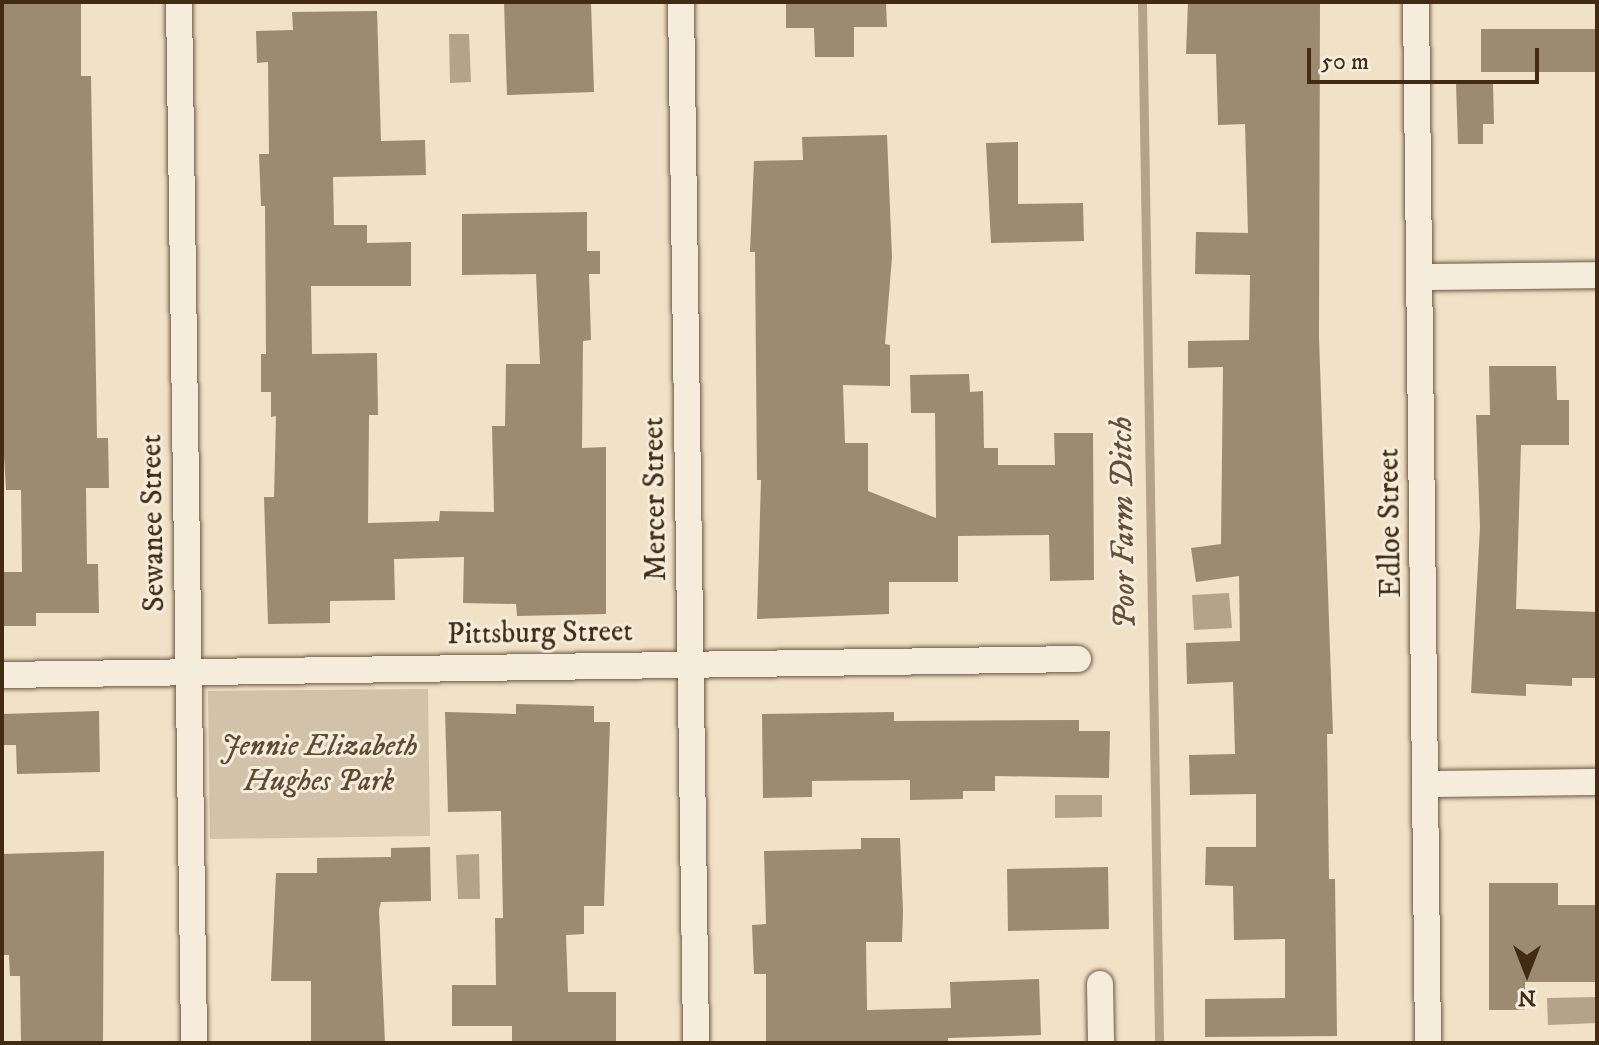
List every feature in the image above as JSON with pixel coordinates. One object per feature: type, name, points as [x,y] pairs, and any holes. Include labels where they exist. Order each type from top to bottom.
[{"type":"street","name":"Sewanee Street","points":[[179,2],[194,1043]]},
{"type":"street","name":"Mercer Street","points":[[681,2],[696,1043]]},
{"type":"street","name":"Edloe Street","points":[[1416,2],[1428,1043]]},
{"type":"street","points":[[1420,277],[1597,275]]},
{"type":"street","name":"Pittsburg Street","points":[[2,675],[1078,659]]},
{"type":"street","points":[[1427,784],[1597,782]]},
{"type":"street","points":[[1100,984],[1101,1043]]},
{"type":"green space","name":"Jennie Elizabeth Hughes Park","points":[[428,689],[430,836],[210,839],[208,691]]},
{"type":"shaded area","points":[[449,34],[469,34],[471,82],[450,83]]},
{"type":"shaded area","points":[[1229,593],[1232,628],[1194,630],[1192,595]]},
{"type":"shaded area","points":[[1055,795],[1102,795],[1102,817],[1055,818]]},
{"type":"shaded area","points":[[479,854],[480,899],[458,899],[456,855]]},
{"type":"shaded area","points":[[1597,997],[1597,1023],[1548,1025],[1547,998]]},
{"type":"building","points":[[3,2],[81,2],[81,76],[91,76],[97,438],[108,438],[109,488],[86,488],[87,564],[98,564],[99,613],[36,613],[36,626],[2,626],[2,572],[22,572],[21,490],[6,490],[2,422]]},
{"type":"building","points":[[504,2],[591,2],[594,92],[507,95]]},
{"type":"building","points":[[786,2],[886,2],[887,27],[854,27],[854,57],[815,57],[814,28],[786,28]]},
{"type":"building","points":[[1188,2],[1320,2],[1319,338],[1333,734],[1327,734],[1329,879],[1335,879],[1337,1036],[1205,1037],[1205,999],[1285,998],[1285,939],[1234,940],[1233,886],[1205,885],[1206,847],[1256,847],[1256,794],[1190,795],[1189,755],[1235,754],[1233,682],[1187,684],[1186,643],[1240,641],[1239,576],[1196,582],[1191,548],[1221,544],[1223,367],[1188,368],[1188,341],[1249,340],[1250,275],[1195,274],[1196,232],[1248,233],[1245,124],[1218,125],[1216,54],[1186,54]]},
{"type":"building","points":[[377,11],[381,141],[425,140],[426,175],[333,177],[334,225],[367,225],[367,243],[411,242],[411,286],[311,286],[312,354],[377,353],[378,415],[369,415],[368,523],[439,521],[440,511],[494,512],[492,426],[505,426],[506,364],[540,364],[536,274],[462,275],[462,214],[587,212],[587,251],[600,251],[600,274],[589,274],[591,340],[583,341],[582,448],[606,447],[606,614],[517,616],[516,604],[463,603],[464,557],[394,559],[395,600],[330,601],[330,623],[268,624],[264,497],[274,497],[276,416],[271,417],[271,392],[261,392],[261,354],[266,354],[265,206],[261,206],[259,154],[269,154],[268,62],[257,63],[256,31],[293,30],[292,12]]},
{"type":"building","points":[[1481,29],[1597,29],[1597,72],[1481,72]]},
{"type":"building","points":[[1493,83],[1494,124],[1483,124],[1483,144],[1458,144],[1456,84]]},
{"type":"building","points":[[887,135],[892,257],[885,344],[890,345],[890,386],[843,385],[845,443],[868,443],[868,491],[936,518],[935,413],[911,413],[910,375],[969,374],[970,392],[983,391],[984,448],[998,448],[998,465],[1055,465],[1054,433],[1093,433],[1094,580],[1050,581],[1049,535],[958,536],[958,582],[889,582],[889,614],[757,619],[761,480],[757,480],[755,252],[750,252],[754,161],[803,160],[802,137]]},
{"type":"building","points":[[1018,142],[1018,204],[1083,203],[1084,241],[991,243],[986,143]]},
{"type":"building","points":[[1489,366],[1556,366],[1557,400],[1569,400],[1569,445],[1521,445],[1516,609],[1597,612],[1597,678],[1572,678],[1572,686],[1526,684],[1526,696],[1471,693],[1480,527],[1476,415],[1490,415]]},
{"type":"building","points":[[516,704],[594,706],[594,722],[610,722],[604,906],[584,906],[584,934],[566,935],[568,992],[616,992],[616,1043],[512,1043],[512,1026],[452,1026],[452,985],[496,985],[495,918],[503,918],[501,811],[448,812],[445,712],[516,714]]},
{"type":"building","points":[[99,711],[100,772],[17,774],[16,745],[2,745],[2,714]]},
{"type":"building","points":[[894,712],[894,721],[1079,720],[1079,731],[1110,731],[1109,778],[995,776],[995,791],[963,791],[963,799],[910,800],[910,780],[812,781],[812,797],[763,798],[762,714]]},
{"type":"building","points":[[861,838],[900,838],[903,911],[902,942],[866,942],[867,1010],[951,1008],[950,982],[1039,979],[1041,1035],[948,1038],[948,1043],[766,1043],[766,974],[754,974],[752,925],[766,924],[764,851],[861,849]]},
{"type":"building","points":[[430,847],[431,901],[381,902],[379,910],[385,1043],[311,1043],[311,981],[271,981],[276,873],[317,873],[317,858],[391,857],[391,848]]},
{"type":"building","points":[[104,851],[103,1043],[21,1043],[20,976],[10,976],[9,955],[2,955],[2,854]]},
{"type":"building","points":[[1108,867],[1109,929],[1008,931],[1007,869]]},
{"type":"building","points":[[1489,883],[1558,883],[1558,905],[1597,905],[1597,982],[1525,982],[1525,1010],[1489,1010]]},
{"type":"waterway","name":"Poor Farm Ditch","points":[[1142,2],[1159,1043]]}]
